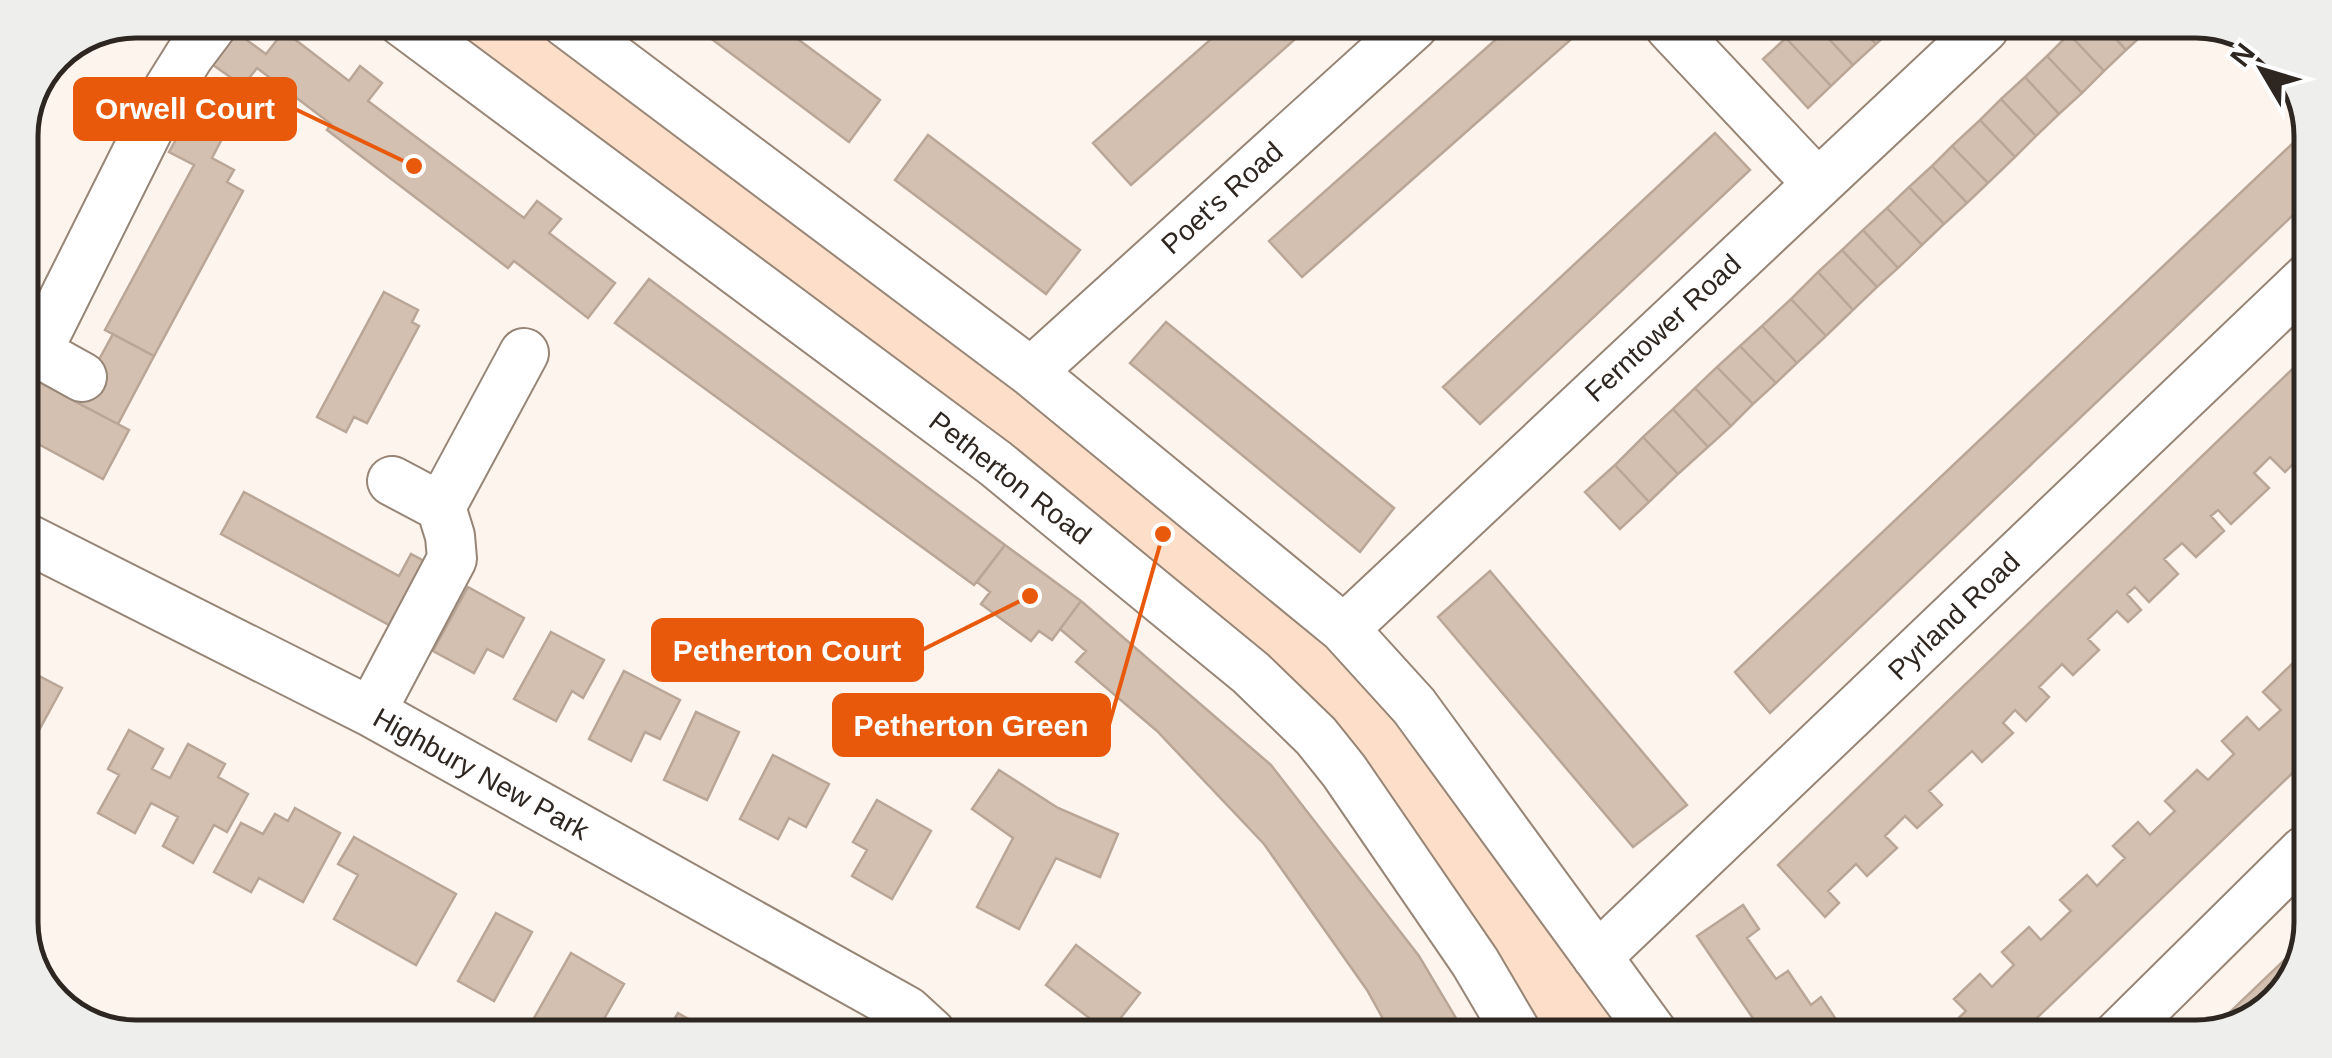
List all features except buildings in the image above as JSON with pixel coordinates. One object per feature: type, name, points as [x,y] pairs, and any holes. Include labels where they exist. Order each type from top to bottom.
[{"type":"street","points":[[38,330],[169,88],[204,38]]},
{"type":"street","name":"Petherton Road","points":[[423,38],[994,463],[1250,673],[1316,736],[1344,771],[1476,962],[1509,1020]]},
{"type":"street","points":[[586,38],[1031,372],[1344,629],[1414,706],[1643,1020]]},
{"type":"street","name":"Poet's Road","points":[[1031,372],[1401,38]]},
{"type":"street","points":[[1681,38],[1817,183]]},
{"type":"street","name":"Ferntower Road","points":[[1344,629],[1973,38]]},
{"type":"street","name":"Pyrland Road","points":[[1597,956],[2294,291]]},
{"type":"street","points":[[38,353],[82,377]]},
{"type":"street","points":[[371,712],[450,565],[452,548],[441,508],[524,353]]},
{"type":"street","points":[[392,481],[441,508]]},
{"type":"street","name":"Highbury New Park","points":[[38,544],[371,712],[916,1020]]},
{"type":"street","points":[[2133,1020],[2294,861]]},
{"type":"shaded area","points":[[460,38],[564,38],[936,318],[1342,645],[1628,1020],[1524,1020],[1406,829]]},
{"type":"place","name":"Orwell Court","points":[[414,166]]},
{"type":"place","name":"Petherton Green","points":[[1163,534]]},
{"type":"place","name":"Petherton Court","points":[[1030,596]]}]
